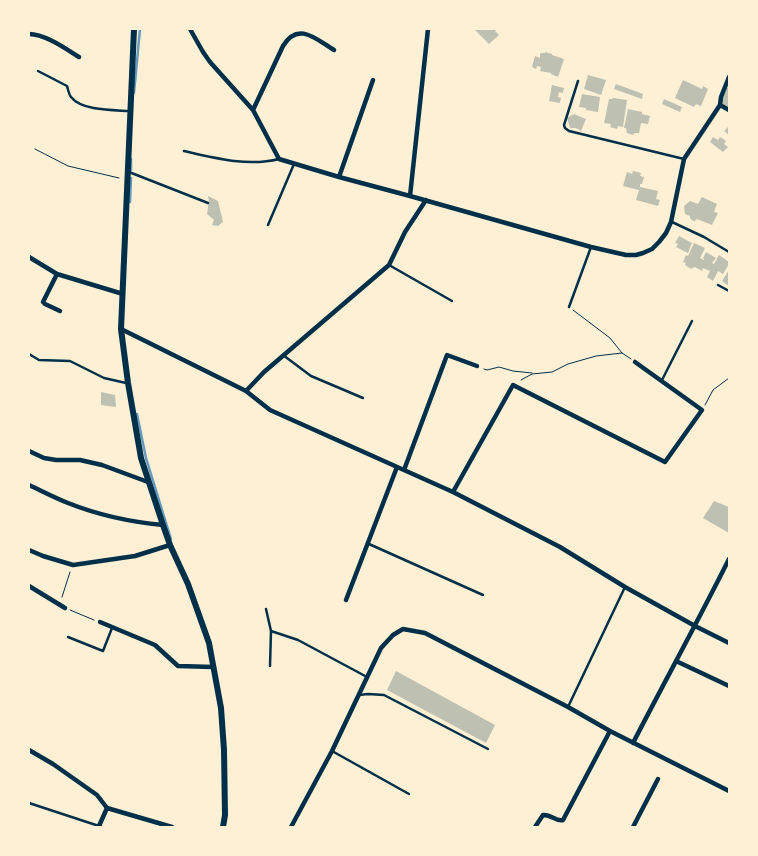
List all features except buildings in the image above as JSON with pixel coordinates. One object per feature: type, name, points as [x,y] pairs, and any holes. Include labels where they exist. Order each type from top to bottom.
[{"type":"main road","points":[[134,29],[121,329],[141,458],[163,526],[188,584],[209,643],[221,708],[224,750],[225,815],[223,827]]},
{"type":"street","points":[[190,29],[210,62],[253,110],[279,159],[591,247],[626,255],[643,253],[652,249],[666,233],[671,222],[684,160],[720,106],[721,97],[729,77]]},
{"type":"street","points":[[410,196],[428,29]]},
{"type":"street","points":[[253,110],[288,37],[300,32],[308,34],[334,50]]},
{"type":"street","points":[[29,34],[46,38],[79,57]]},
{"type":"street","points":[[339,177],[373,80]]},
{"type":"street","points":[[720,106],[729,110]]},
{"type":"street","points":[[246,391],[283,355],[389,265],[405,232],[426,200]]},
{"type":"street","points":[[29,257],[57,274],[123,294]]},
{"type":"street","points":[[57,274],[43,302],[60,311]]},
{"type":"street","points":[[121,329],[246,391],[270,410],[453,492],[560,547],[625,588],[729,643]]},
{"type":"street","points":[[404,470],[447,355],[477,366]]},
{"type":"street","points":[[453,492],[513,385],[665,462],[702,410],[636,362]]},
{"type":"street","points":[[29,450],[44,458],[80,460],[102,465],[148,482]]},
{"type":"street","points":[[346,600],[397,467]]},
{"type":"street","points":[[29,485],[68,503],[99,513],[163,526]]},
{"type":"street","points":[[29,550],[73,565],[135,556],[170,545]]},
{"type":"street","points":[[633,743],[729,559]]},
{"type":"street","points":[[29,586],[65,608]]},
{"type":"street","points":[[100,622],[155,645],[178,666],[213,667]]},
{"type":"street","points":[[291,827],[332,751],[381,648],[392,635],[403,629],[424,634],[729,791]]},
{"type":"street","points":[[676,660],[729,686]]},
{"type":"street","points":[[535,827],[543,815],[547,814],[560,821],[563,820],[610,731]]},
{"type":"street","points":[[29,750],[98,795],[107,808],[172,827]]},
{"type":"street","points":[[633,827],[658,779]]},
{"type":"street","points":[[101,827],[107,808]]},
{"type":"lane","points":[[38,70],[67,86],[70,97],[82,105],[131,111]]},
{"type":"lane","points":[[578,81],[564,125],[569,132],[684,160]]},
{"type":"lane","points":[[184,151],[244,162],[266,162],[279,159]]},
{"type":"lane","points":[[268,225],[294,164]]},
{"type":"lane","points":[[128,172],[208,203]]},
{"type":"lane","points":[[671,222],[704,237],[729,252]]},
{"type":"lane","points":[[569,307],[591,247]]},
{"type":"lane","points":[[389,265],[452,301]]},
{"type":"lane","points":[[718,284],[729,290]]},
{"type":"lane","points":[[662,380],[692,321]]},
{"type":"lane","points":[[29,354],[39,360],[70,361],[104,378],[128,383]]},
{"type":"lane","points":[[283,355],[311,376],[363,398]]},
{"type":"lane","points":[[367,544],[483,595]]},
{"type":"lane","points":[[568,708],[625,588]]},
{"type":"lane","points":[[266,609],[270,631],[270,666]]},
{"type":"lane","points":[[68,637],[103,651],[112,628]]},
{"type":"lane","points":[[270,631],[298,640],[367,677]]},
{"type":"lane","points":[[359,695],[384,695],[488,749]]},
{"type":"lane","points":[[332,751],[409,794]]},
{"type":"lane","points":[[29,803],[101,827]]},
{"type":"path","points":[[35,149],[68,166],[128,180]]},
{"type":"path","points":[[569,307],[610,338],[622,353],[636,362]]},
{"type":"path","points":[[477,366],[487,370],[500,367],[513,372],[532,374],[552,372],[568,364],[596,356],[622,353]]},
{"type":"path","points":[[513,385],[532,374]]},
{"type":"path","points":[[702,410],[713,390],[729,378]]},
{"type":"path","points":[[60,605],[73,565]]},
{"type":"path","points":[[65,608],[100,622]]},
{"type":"waterway","points":[[134,93],[140,29]]},
{"type":"waterway","points":[[131,159],[131,170]]},
{"type":"waterway","points":[[130,202],[131,178]]},
{"type":"waterway","points":[[137,414],[146,458],[171,539]]}]
